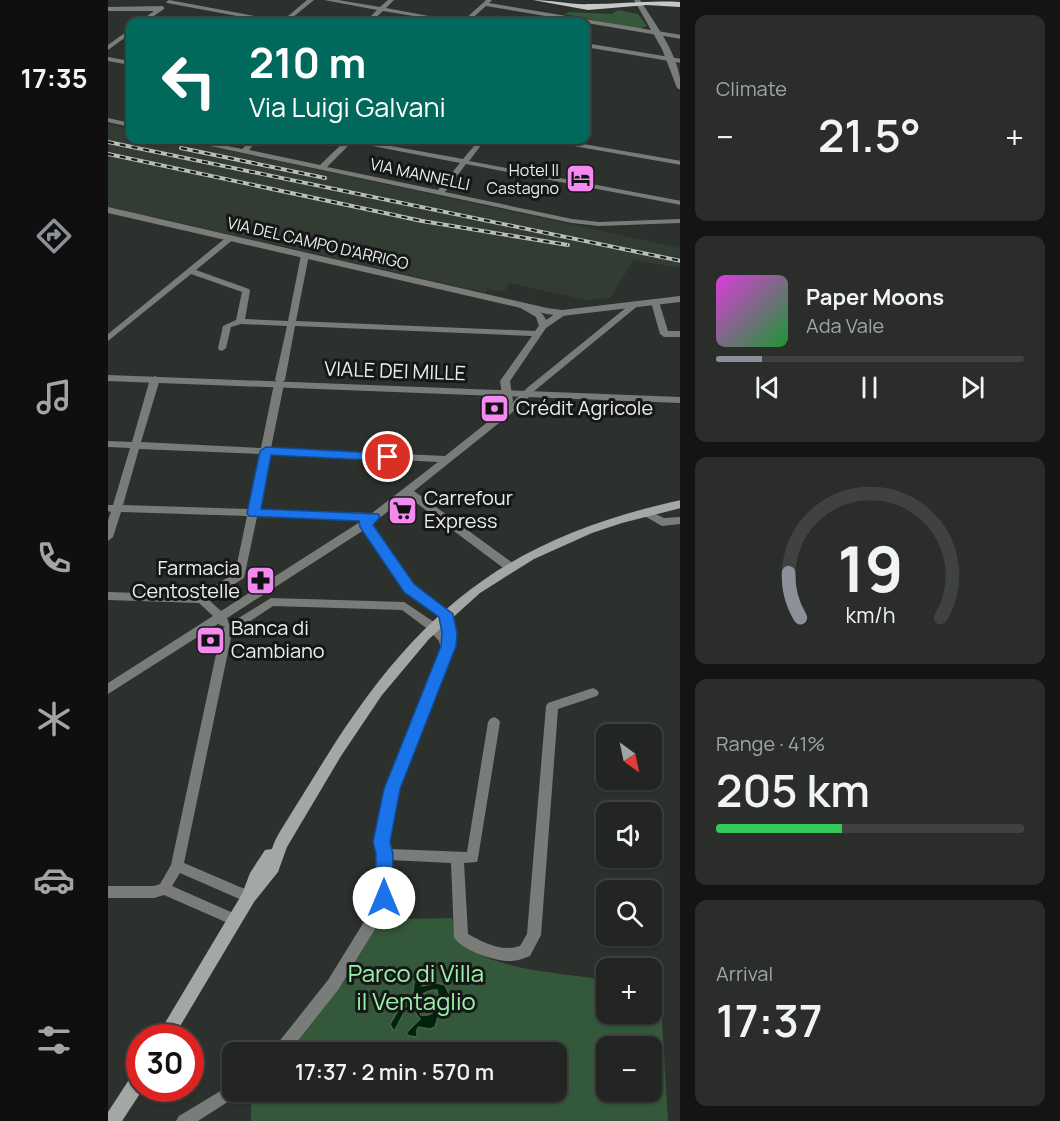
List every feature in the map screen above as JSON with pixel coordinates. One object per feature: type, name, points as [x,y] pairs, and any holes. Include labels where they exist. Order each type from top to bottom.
[{"type":"main road","points":[[537,0],[574,7],[608,7],[638,1],[666,2]]},
{"type":"main road","points":[[172,1024],[249,897],[264,881],[278,857],[280,846],[368,707],[406,657],[433,627],[470,595],[510,567],[578,534],[645,512],[680,504]]},
{"type":"main road","points":[[112,1121],[126,1100]]},
{"type":"street","points":[[289,18],[311,0]]},
{"type":"street","points":[[327,0],[435,18]]},
{"type":"street","points":[[372,18],[392,0]]},
{"type":"street","points":[[608,7],[621,0]]},
{"type":"street","points":[[148,18],[171,1],[256,18]]},
{"type":"street","points":[[469,18],[486,1],[576,18]]},
{"type":"street","points":[[638,1],[669,59],[680,86]]},
{"type":"street","points":[[643,13],[648,5],[666,2]]},
{"type":"street","points":[[108,9],[159,10]]},
{"type":"street","points":[[134,10],[148,15],[146,18]]},
{"type":"street","points":[[590,21],[680,37]]},
{"type":"street","points":[[108,48],[126,35]]},
{"type":"street","points":[[590,46],[680,61]]},
{"type":"street","points":[[108,59],[126,62]]},
{"type":"street","points":[[108,120],[126,124]]},
{"type":"street","name":"VIA MANNELLI","points":[[210,144],[588,223],[680,221]]},
{"type":"street","points":[[244,151],[250,144]]},
{"type":"street","points":[[321,168],[346,144]]},
{"type":"street","points":[[371,144],[680,203]]},
{"type":"street","points":[[440,193],[479,144]]},
{"type":"street","points":[[574,144],[680,163]]},
{"type":"street","name":"VIA DEL CAMPO D'ARRIGO","points":[[108,210],[522,305],[561,311],[680,299]]},
{"type":"street","points":[[108,338],[231,238]]},
{"type":"street","points":[[108,596],[202,599],[240,576],[305,255]]},
{"type":"street","points":[[190,271],[246,291],[240,321]]},
{"type":"street","points":[[655,302],[664,334],[680,334]]},
{"type":"street","points":[[108,689],[221,618],[369,520],[521,401],[528,392],[636,304]]},
{"type":"street","points":[[522,305],[537,314],[541,330]]},
{"type":"street","points":[[603,308],[616,312],[618,318]]},
{"type":"street","points":[[494,421],[507,404],[505,381],[541,330],[561,311]]},
{"type":"street","points":[[222,348],[227,326],[240,321],[541,330]]},
{"type":"street","name":"VIALE DEI MILLE","points":[[108,376],[680,400]]},
{"type":"street","name":"VIALE DEI MILLE","points":[[108,376],[280,382]]},
{"type":"street","points":[[108,537],[112,508],[135,445],[155,379]]},
{"type":"street","name":"VIALE DEI MILLE","points":[[528,392],[680,395]]},
{"type":"street","points":[[108,444],[447,459]]},
{"type":"street","points":[[407,491],[510,567]]},
{"type":"street","points":[[112,508],[369,520]]},
{"type":"street","points":[[645,512],[662,522],[680,520]]},
{"type":"street","points":[[287,1042],[349,962],[376,920],[384,898],[382,842],[392,789],[450,638],[446,614],[409,588],[369,520]]},
{"type":"street","points":[[260,592],[271,602]]},
{"type":"street","points":[[404,606],[417,595]]},
{"type":"street","points":[[164,889],[177,866],[227,631],[221,618],[202,599]]},
{"type":"street","points":[[227,631],[271,602],[404,606],[433,627],[444,640],[446,653]]},
{"type":"street","points":[[457,858],[461,936],[478,948],[500,954],[513,955],[525,951],[534,935],[552,706],[593,693]]},
{"type":"street","points":[[384,854],[472,858],[494,723]]},
{"type":"street","points":[[177,866],[249,897]]},
{"type":"street","points":[[108,892],[154,892],[164,889],[235,920]]},
{"type":"street","points":[[184,1121],[222,1097]]},
{"type":"shaded area","points":[[108,124],[126,128],[126,144],[199,144],[680,248],[680,268],[634,260],[610,298],[586,300],[509,283],[504,292],[488,289],[486,293],[108,207]]},
{"type":"shaded area","points":[[421,975],[425,977],[422,986],[437,983],[445,985],[454,1005],[449,1013],[446,1007],[439,1014],[435,1027],[430,1029],[419,1027],[417,1037],[406,1033],[420,1019],[414,1011],[405,1011],[395,1030],[390,1024],[399,1009],[412,1005],[414,983]],"holes":[[[433,990],[437,990],[435,1011],[432,1014],[421,1015],[416,1006],[420,996]]]},
{"type":"green space","points":[[618,10],[638,14],[647,26],[638,29],[565,14],[569,12],[612,14]]},
{"type":"green space","name":"Parco di Villa il Ventaglio","points":[[452,918],[460,940],[489,958],[528,969],[596,979],[596,1024],[662,1024],[662,1021],[668,1121],[251,1121],[251,1102],[567,1102],[567,1042],[294,1042],[336,990],[359,957],[378,921],[397,923],[402,919]]},
{"type":"railway","points":[[108,142],[680,261]]},
{"type":"railway","points":[[181,148],[325,178]]},
{"type":"railway","points":[[108,154],[422,221],[568,245]]},
{"type":"place","name":"Hotel Il Castagno","points":[[580,179]]},
{"type":"place","name":"Crédit Agricole","points":[[495,408]]},
{"type":"place","name":"Carrefour Express","points":[[403,510]]},
{"type":"place","name":"Farmacia Centostelle","points":[[261,580]]},
{"type":"place","name":"Banca di Cambiano","points":[[210,640]]},
{"type":"route","points":[[384,898],[382,842],[392,789],[449,643],[446,614],[409,588],[365,524],[374,517],[253,513],[266,451],[388,457]]}]
